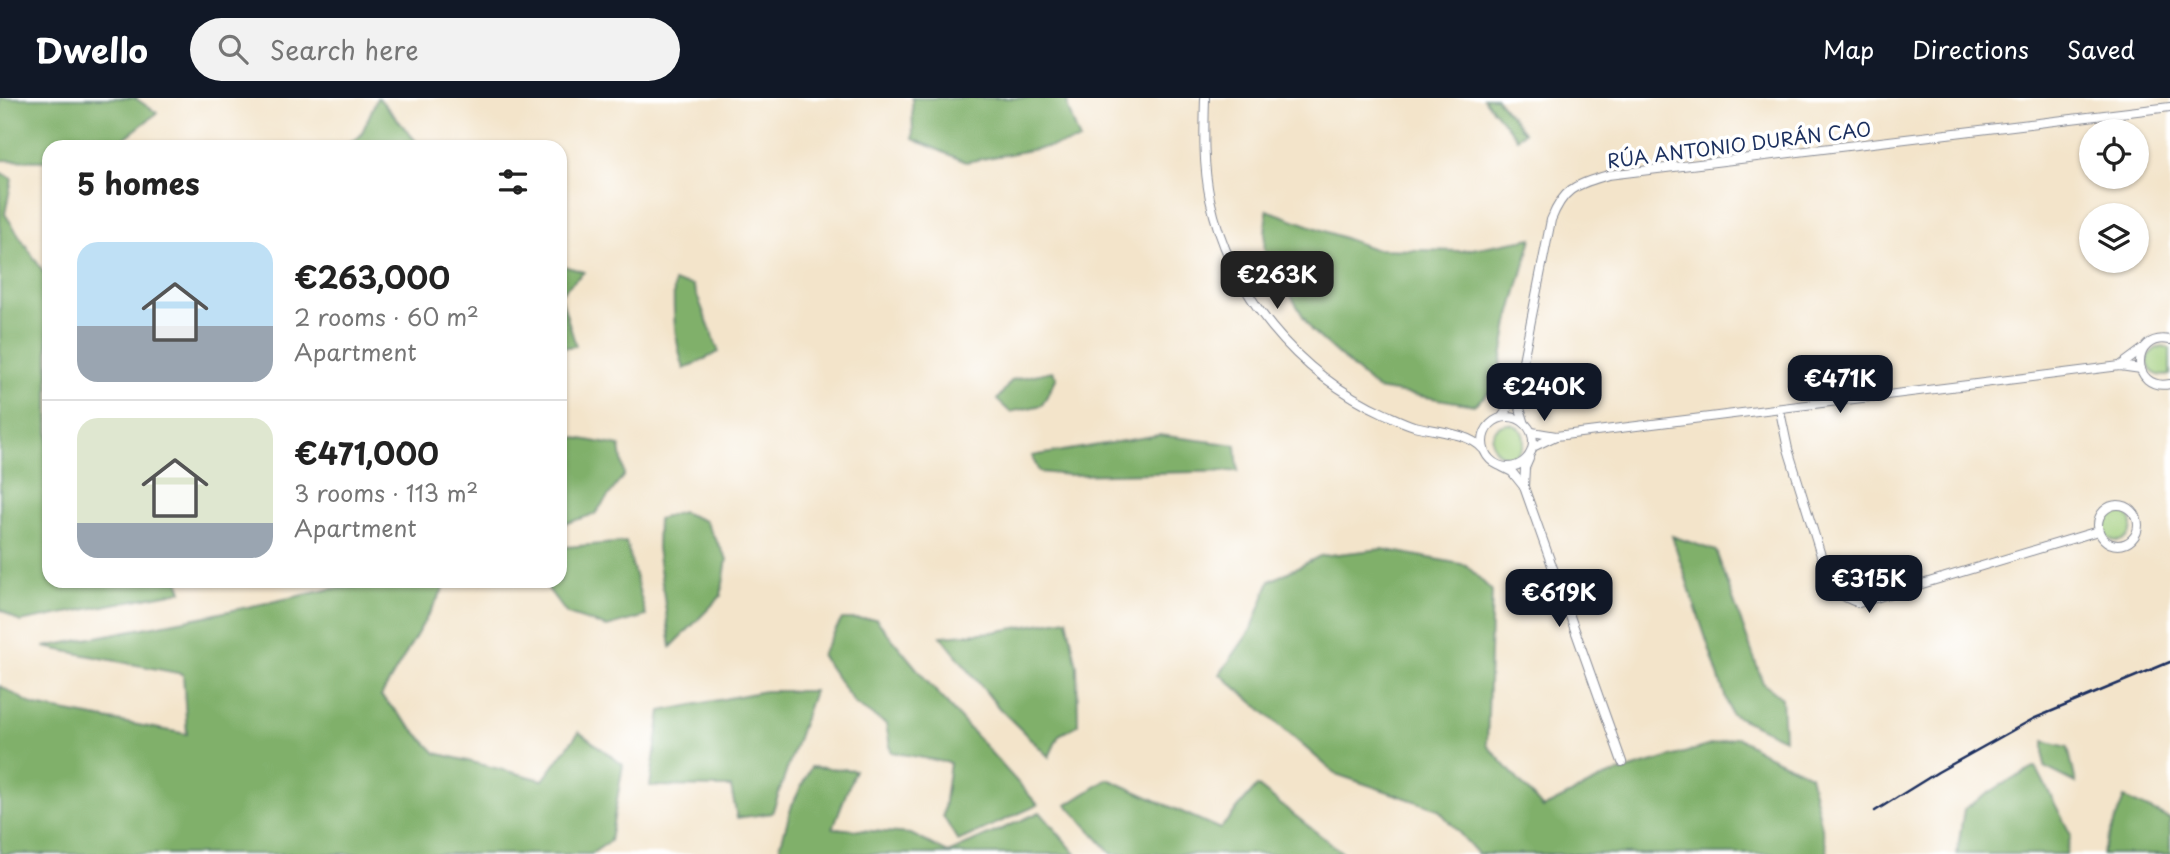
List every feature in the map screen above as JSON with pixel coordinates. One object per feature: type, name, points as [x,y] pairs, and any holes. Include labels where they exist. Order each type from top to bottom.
[{"type":"street","points":[[1205,98],[1203,141],[1210,199],[1228,254],[1261,314],[1302,359],[1333,384],[1362,402],[1411,425],[1464,437],[1479,444],[1490,460],[1511,472],[1524,486]]},
{"type":"street","name":"RÚA ANTONIO DURÁN CAO","points":[[1502,417],[1516,396],[1550,220],[1562,196],[1581,183],[1608,175],[2170,107]]},
{"type":"street","points":[[2120,366],[2153,341],[2170,340]]},
{"type":"street","points":[[2143,349],[2140,356],[2143,375],[2153,383],[2170,384]]},
{"type":"street","points":[[1533,446],[1556,436],[2120,366],[2141,369]]},
{"type":"street","name":"RÚA ANTONIO DURÁN CAO","points":[[1516,396],[1524,421]]},
{"type":"street","points":[[1781,416],[1788,449],[1827,575],[1835,591],[1845,598],[1859,603],[2098,531]]},
{"type":"street","points":[[1483,449],[1483,438],[1487,429],[1492,422],[1502,417],[1524,421],[1532,432],[1533,446],[1525,468],[1524,486],[1622,762]]},
{"type":"street","points":[[1464,437],[1487,429]]},
{"type":"street","points":[[1532,432],[1556,436]]},
{"type":"street","points":[[1502,467],[1518,466],[1530,456]]},
{"type":"street","points":[[2124,506],[2136,517],[2138,524],[2136,535],[2124,545],[2105,542],[2098,531],[2100,515],[2109,507],[2124,506]]},
{"type":"green space","points":[[0,98],[135,98],[157,113],[122,140],[42,140],[42,161],[0,160]]},
{"type":"green space","points":[[379,98],[415,140],[354,140],[361,135]]},
{"type":"green space","points":[[912,98],[1067,98],[1080,141],[966,162],[913,139]]},
{"type":"green space","points":[[1483,98],[1496,98],[1524,132],[1517,138]]},
{"type":"green space","points":[[0,172],[12,179],[5,214],[42,270],[42,588],[181,588],[182,591],[20,622],[0,609]]},
{"type":"green space","points":[[1267,210],[1374,249],[1461,251],[1532,238],[1508,323],[1497,386],[1474,405],[1377,389],[1311,330],[1264,249]]},
{"type":"green space","points":[[567,267],[584,272],[567,288]]},
{"type":"green space","points":[[674,282],[693,285],[719,352],[684,369],[675,326]]},
{"type":"green space","points":[[567,317],[576,346],[567,347]]},
{"type":"green space","points":[[2162,346],[2170,348],[2170,375],[2156,374],[2149,365],[2150,354]]},
{"type":"green space","points":[[1052,371],[1057,377],[1042,405],[1010,412],[997,400],[1012,380]]},
{"type":"green space","points":[[1508,424],[1520,428],[1524,440],[1520,452],[1508,456],[1496,452],[1492,440],[1496,428]]},
{"type":"green space","points":[[1159,435],[1236,445],[1238,471],[1069,475],[1039,472],[1032,456]]},
{"type":"green space","points":[[567,436],[620,446],[624,475],[595,514],[567,523]]},
{"type":"green space","points":[[2117,511],[2128,515],[2132,526],[2128,537],[2117,541],[2106,537],[2102,526],[2106,515]]},
{"type":"green space","points":[[682,512],[705,521],[727,559],[721,596],[671,647],[657,548],[658,519]]},
{"type":"green space","points":[[1672,536],[1716,551],[1763,683],[1782,698],[1784,739],[1731,714]]},
{"type":"green space","points":[[626,542],[646,616],[607,627],[567,614],[547,588],[567,588],[567,547]]},
{"type":"green space","points":[[1382,549],[1466,565],[1492,591],[1487,745],[1543,808],[1607,776],[1737,737],[1810,775],[1828,854],[1478,854],[1438,809],[1336,774],[1220,674],[1252,628],[1270,581],[1320,556]]},
{"type":"green space","points":[[444,588],[381,696],[436,753],[543,780],[579,732],[623,765],[610,841],[591,854],[0,854],[0,686],[35,706],[187,734],[183,674],[44,647],[331,589]]},
{"type":"green space","points":[[842,619],[876,619],[931,686],[1038,805],[958,841],[943,816],[950,763],[891,752],[886,724],[855,704],[821,655]]},
{"type":"green space","points":[[1067,619],[1077,666],[1078,725],[1059,735],[1049,757],[999,708],[941,636],[993,632]]},
{"type":"green space","points":[[765,691],[814,691],[772,813],[737,818],[731,787],[650,786],[661,711]]},
{"type":"green space","points":[[2044,741],[2068,747],[2076,783],[2044,767]]},
{"type":"green space","points":[[811,767],[855,770],[833,828],[911,834],[948,853],[1040,812],[1076,854],[778,854],[792,805]]},
{"type":"green space","points":[[2036,767],[2071,835],[2066,854],[1957,854],[1964,809]]},
{"type":"green space","points":[[1108,779],[1220,829],[1257,786],[1344,854],[1112,854],[1067,805]]},
{"type":"green space","points":[[2124,798],[2170,819],[2170,854],[2102,854]]},
{"type":"railway","points":[[1875,811],[2033,719],[2170,662]]}]
